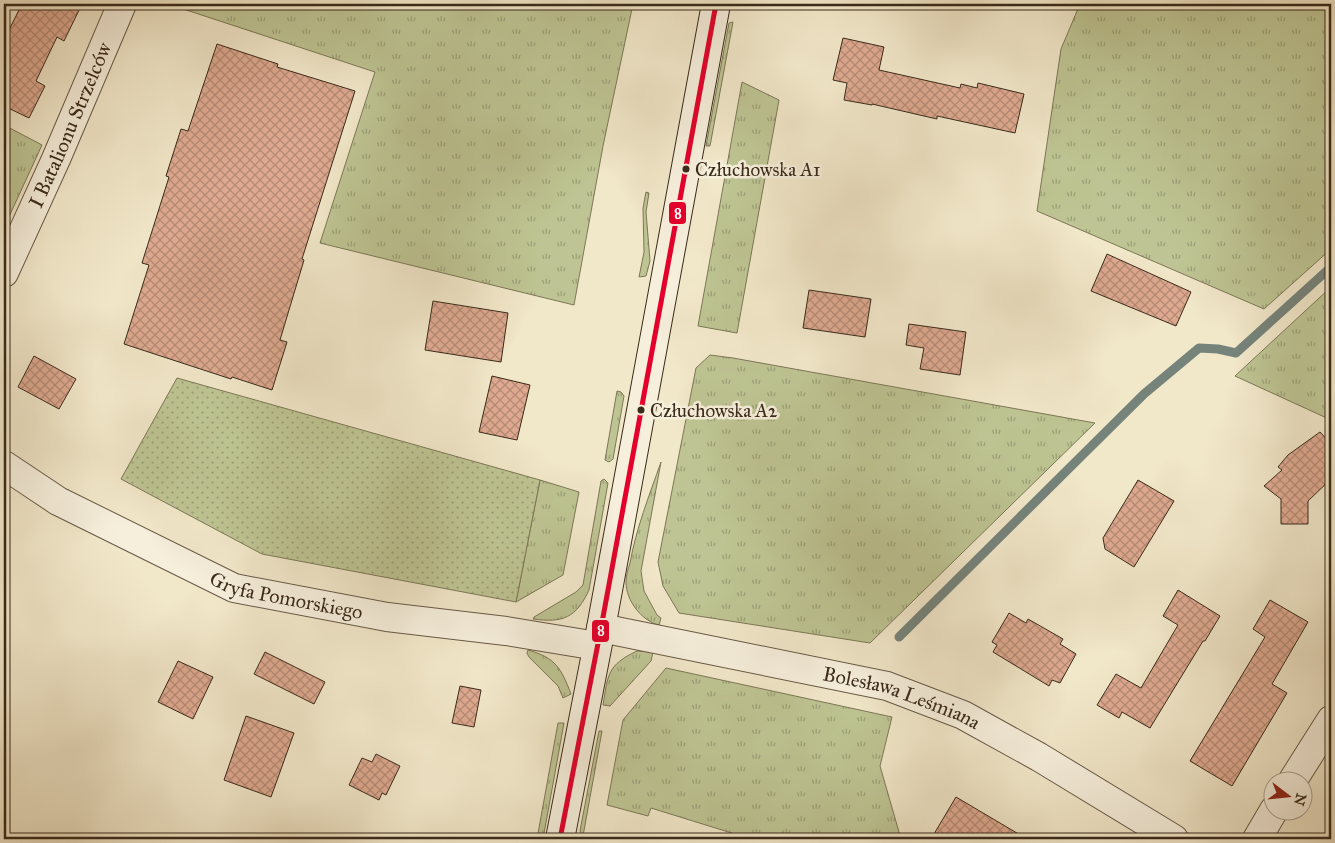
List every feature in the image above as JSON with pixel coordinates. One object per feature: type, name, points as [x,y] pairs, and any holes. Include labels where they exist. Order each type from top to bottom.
[{"type":"street","name":"I Batalionu Strzelców","points":[[4,273],[56,159],[122,4]]},
{"type":"street","points":[[560,839],[716,4]]},
{"type":"street","name":"Gryfa Pomorskiego","points":[[4,465],[58,501],[234,588],[387,617],[506,631],[599,637]]},
{"type":"street","name":"Bolesława Leśmiana","points":[[599,637],[887,686],[963,715],[1038,757],[1174,839]]},
{"type":"street","points":[[1299,770],[1331,720]]},
{"type":"street","points":[[1257,839],[1268,820]]},
{"type":"green space","points":[[168,4],[633,4],[603,146],[574,305],[320,243],[375,72]]},
{"type":"green space","points":[[1080,4],[1331,4],[1331,249],[1264,309],[1037,211],[1061,49]]},
{"type":"green space","points":[[733,22],[710,146],[706,146],[729,23]]},
{"type":"green space","points":[[742,82],[779,100],[737,333],[698,326]]},
{"type":"green space","points":[[4,125],[42,145],[7,221],[4,219]]},
{"type":"green space","points":[[646,192],[649,193],[646,212],[650,261],[646,276],[639,277],[644,252],[643,208]]},
{"type":"green space","points":[[1331,287],[1331,420],[1235,376]]},
{"type":"green space","points":[[710,355],[1095,423],[870,643],[679,613],[663,586],[658,562],[696,368]]},
{"type":"green space","points":[[177,378],[540,480],[516,602],[262,554],[121,479]]},
{"type":"green space","points":[[617,391],[621,392],[624,396],[613,459],[609,462],[605,460]]},
{"type":"green space","points":[[661,462],[641,571],[644,591],[657,615],[661,618],[659,625],[641,615],[636,609],[629,596],[626,582],[639,525]]},
{"type":"green space","points":[[604,479],[608,483],[589,590],[573,613],[560,619],[533,619],[576,592],[583,585],[601,481]]},
{"type":"green space","points":[[540,480],[579,492],[563,575],[516,602]]},
{"type":"green space","points":[[528,650],[545,657],[556,665],[564,677],[571,694],[563,698],[558,686],[529,657]]},
{"type":"green space","points":[[637,651],[653,652],[651,661],[610,706],[603,705],[608,678],[614,666]]},
{"type":"green space","points":[[666,668],[892,717],[880,766],[901,839],[751,839],[651,808],[648,816],[607,805],[623,720]]},
{"type":"green space","points":[[558,723],[564,723],[543,839],[537,839]]},
{"type":"green space","points":[[599,731],[602,731],[583,836],[580,831]]},
{"type":"building","points":[[22,4],[82,4],[64,41],[57,37],[36,81],[45,86],[29,118],[4,106],[4,40]]},
{"type":"building","points":[[843,38],[884,47],[879,70],[960,88],[961,84],[977,88],[978,83],[1024,94],[1015,133],[937,116],[937,119],[872,104],[844,100],[847,83],[833,80]]},
{"type":"building","points":[[217,44],[278,64],[277,67],[355,91],[302,259],[304,260],[280,340],[287,342],[272,390],[232,377],[231,379],[124,344],[149,265],[142,263],[169,177],[166,176],[181,129],[188,131]]},
{"type":"building","points":[[1107,254],[1191,292],[1176,326],[1091,291]]},
{"type":"building","points":[[809,290],[871,299],[865,337],[803,328]]},
{"type":"building","points":[[433,301],[508,313],[501,362],[425,350]]},
{"type":"building","points":[[909,324],[966,332],[960,375],[920,369],[924,348],[906,345]]},
{"type":"building","points":[[34,356],[76,379],[59,409],[18,387]]},
{"type":"building","points":[[492,376],[530,385],[517,440],[479,432]]},
{"type":"building","points":[[1320,432],[1331,444],[1331,479],[1308,501],[1308,524],[1281,524],[1281,499],[1264,486],[1282,470],[1278,467],[1288,455]]},
{"type":"building","points":[[1138,480],[1174,501],[1134,567],[1105,549],[1103,538]]},
{"type":"building","points":[[1178,590],[1220,616],[1150,728],[1122,712],[1119,718],[1097,705],[1116,674],[1141,688],[1178,625],[1163,616]]},
{"type":"building","points":[[1270,600],[1308,622],[1272,684],[1287,693],[1232,786],[1190,761],[1265,637],[1253,629]]},
{"type":"building","points":[[1009,613],[1026,623],[1028,619],[1063,639],[1060,644],[1076,654],[1060,683],[1052,680],[1049,686],[993,652],[997,645],[992,642]]},
{"type":"building","points":[[265,652],[325,682],[314,704],[254,674]]},
{"type":"building","points":[[178,661],[213,677],[193,719],[158,702]]},
{"type":"building","points":[[460,686],[481,690],[474,727],[452,723]]},
{"type":"building","points":[[246,716],[294,733],[271,797],[224,780]]},
{"type":"building","points":[[376,754],[400,766],[386,795],[382,793],[379,800],[349,785],[362,758],[372,762]]},
{"type":"building","points":[[956,797],[1027,839],[931,839]]},
{"type":"waterway","points":[[899,637],[1144,394],[1199,348],[1218,349],[1236,353],[1331,267]]},
{"type":"transit line","name":"8","points":[[560,839],[601,628],[716,4]]},
{"type":"place","name":"Człuchowska A1","points":[[686,169]]},
{"type":"place","name":"Człuchowska A2","points":[[641,410]]}]
